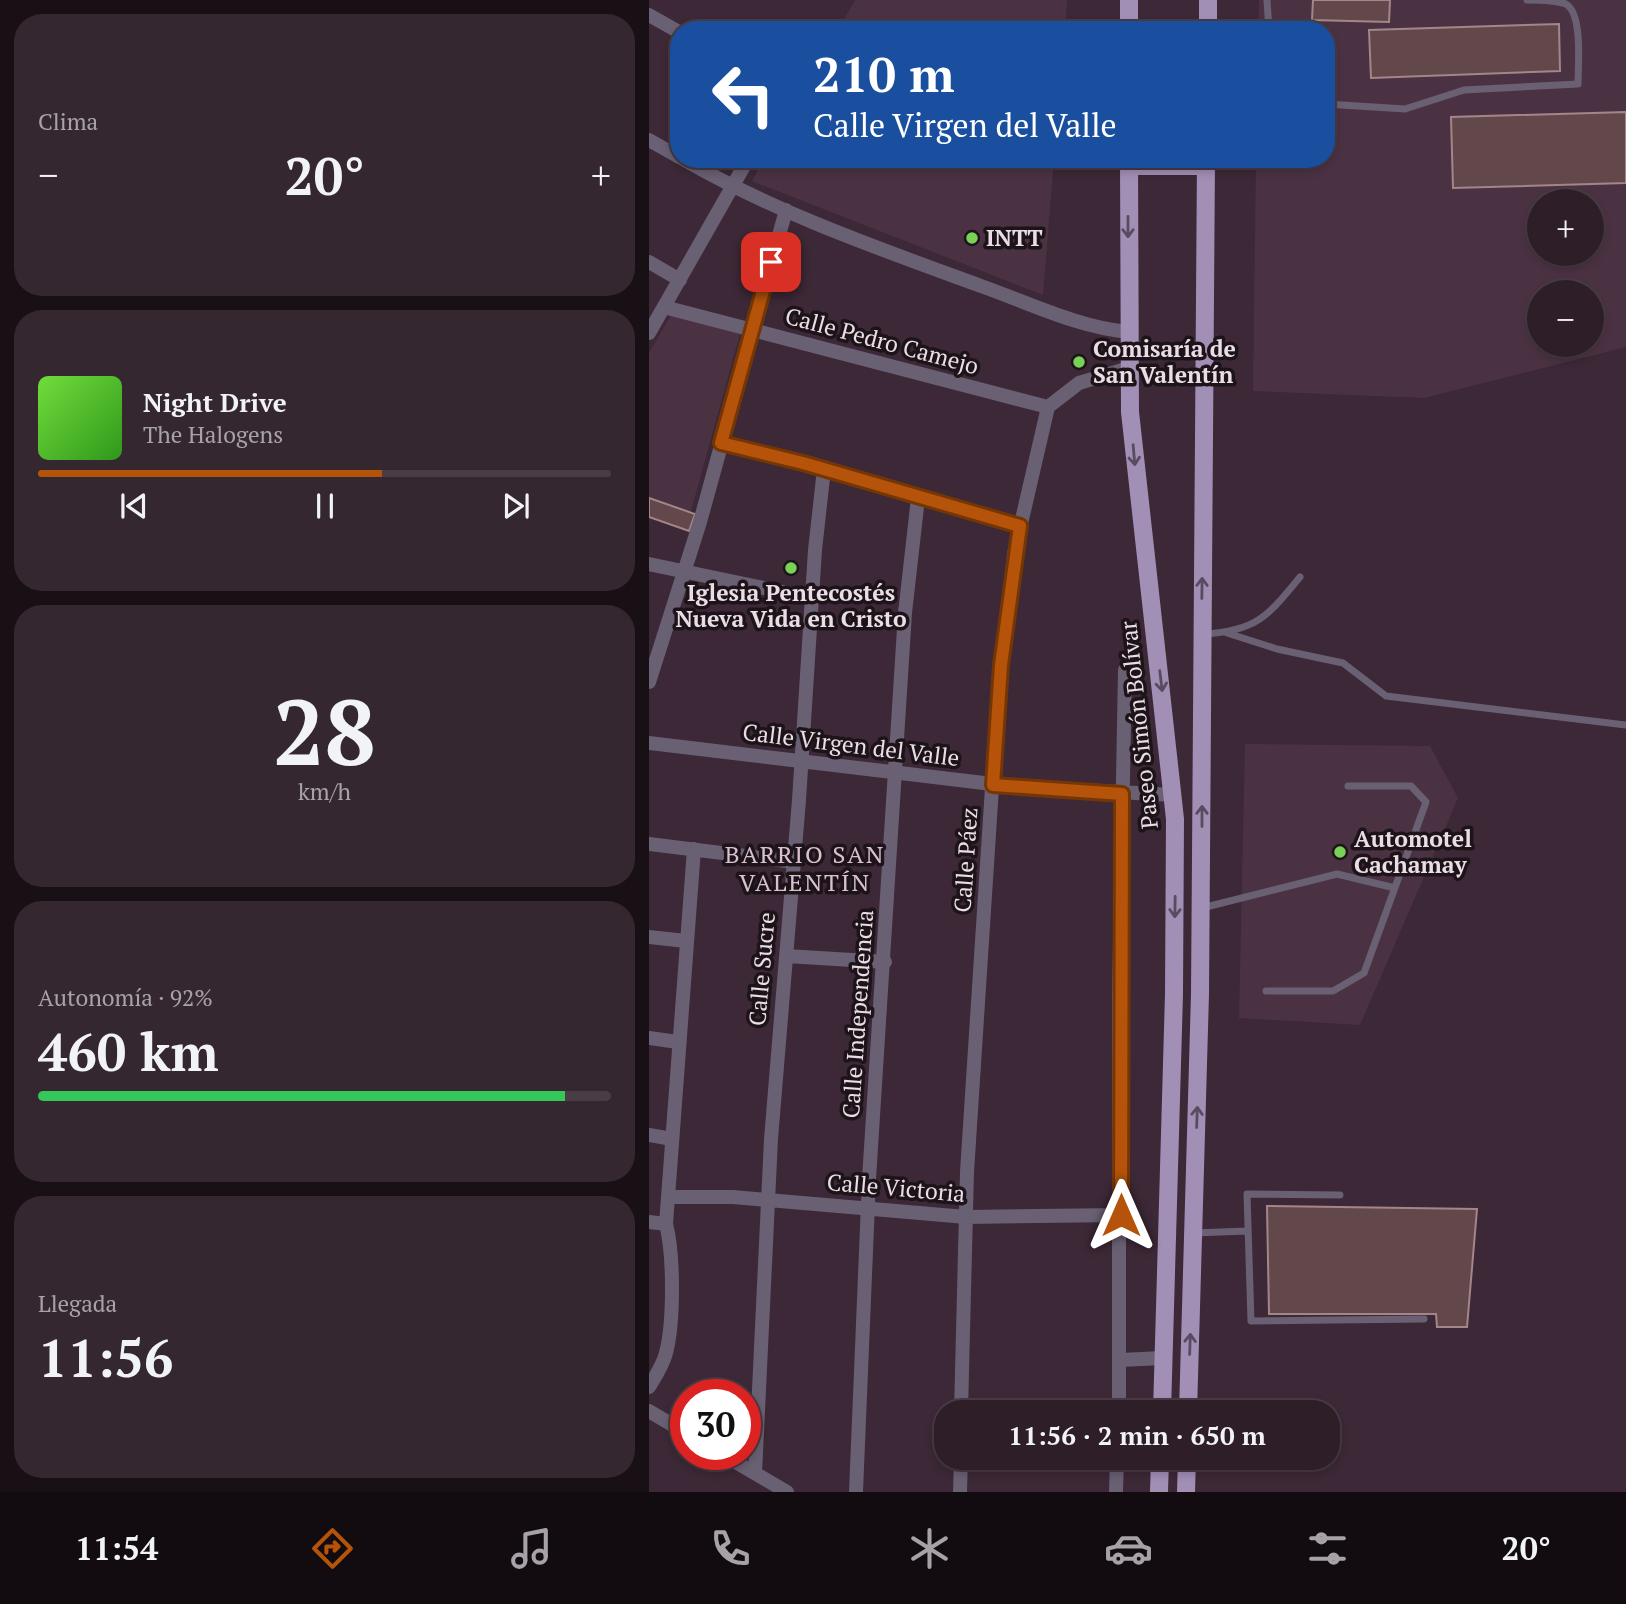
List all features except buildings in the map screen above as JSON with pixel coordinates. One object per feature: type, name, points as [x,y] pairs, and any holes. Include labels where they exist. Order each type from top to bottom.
[{"type":"main road","points":[[1129,0],[1129,21]]},
{"type":"main road","points":[[1208,0],[1208,21]]},
{"type":"main road","name":"Paseo Simón Bolívar","points":[[1129,168],[1128,332],[1134,461],[1173,795],[1174,967],[1162,1400]]},
{"type":"main road","points":[[1188,1400],[1201,908],[1206,168]]},
{"type":"main road","points":[[1159,1492],[1160,1470]]},
{"type":"main road","points":[[1186,1492],[1187,1470]]},
{"type":"street","points":[[649,15],[670,27]]},
{"type":"street","points":[[649,140],[670,152]]},
{"type":"street","points":[[698,168],[732,188],[786,210],[1074,320],[1128,332]]},
{"type":"street","points":[[649,332],[743,168]]},
{"type":"street","points":[[649,682],[653,663],[685,573],[786,210]]},
{"type":"street","points":[[649,262],[681,280]]},
{"type":"street","name":"Calle Pedro Camejo","points":[[664,307],[1048,407]]},
{"type":"street","points":[[1048,407],[1079,383],[1129,368]]},
{"type":"street","name":"Calle Páez","points":[[962,1400],[966,1217],[1001,665],[1020,526],[1048,407]]},
{"type":"street","points":[[721,443],[824,469],[1020,526]]},
{"type":"street","name":"Calle Sucre","points":[[755,1473],[770,1139],[794,862],[811,598],[824,469]]},
{"type":"street","name":"Calle Independencia","points":[[856,1492],[868,1210],[905,613],[918,498]]},
{"type":"street","points":[[649,564],[811,598]]},
{"type":"street","name":"Paseo Simón Bolívar","points":[[1119,1400],[1125,670]]},
{"type":"street","name":"Calle Virgen del Valle","points":[[649,743],[993,785],[1173,795]]},
{"type":"street","points":[[649,844],[794,862]]},
{"type":"street","points":[[649,1387],[666,1353],[668,1336],[671,1257],[666,1224],[694,849]]},
{"type":"street","points":[[649,937],[686,941]]},
{"type":"street","points":[[786,956],[885,962]]},
{"type":"street","points":[[649,1038],[678,1042]]},
{"type":"street","points":[[649,1135],[672,1139]]},
{"type":"street","name":"Calle Victoria","points":[[668,1197],[769,1200],[966,1217],[1121,1215]]},
{"type":"street","points":[[649,1222],[666,1224]]},
{"type":"street","points":[[1120,1360],[1163,1358]]},
{"type":"street","points":[[649,1411],[670,1423]]},
{"type":"street","points":[[750,1470],[787,1492]]},
{"type":"street","points":[[960,1492],[961,1470]]},
{"type":"street","points":[[1116,1492],[1117,1470]]},
{"type":"lane","points":[[1267,0],[1268,21]]},
{"type":"lane","points":[[1335,105],[1405,109],[1464,90],[1578,85],[1577,21],[1573,10],[1560,2],[1527,0]]},
{"type":"lane","points":[[1227,633],[1268,616],[1300,577]]},
{"type":"lane","points":[[1201,634],[1227,633],[1277,649],[1343,663],[1386,696],[1626,725]]},
{"type":"lane","points":[[1266,991],[1333,991],[1364,973],[1426,802],[1411,786],[1348,786]]},
{"type":"lane","points":[[1201,908],[1337,874],[1395,888]]},
{"type":"lane","points":[[1340,1195],[1247,1194],[1251,1321],[1424,1319]]},
{"type":"lane","points":[[1193,1233],[1248,1231]]},
{"type":"shaded area","points":[[855,0],[1067,0],[1066,21],[843,21]]},
{"type":"shaded area","points":[[1259,0],[1626,0],[1626,347],[1604,353],[1604,280],[1527,280],[1527,357],[1586,357],[1424,398],[1253,391],[1256,168],[1335,168],[1335,21],[1258,21]]},
{"type":"shaded area","name":"INTT","points":[[759,168],[1053,168],[1043,295],[752,181]]},
{"type":"shaded area","points":[[671,315],[740,334],[686,529],[649,517],[649,353]]},
{"type":"shaded area","name":"Automotel Cachamay","points":[[1245,744],[1430,746],[1458,798],[1360,1025],[1239,1018]]},
{"type":"place","name":"INTT","points":[[972,238]]},
{"type":"place","name":"Comisaría de San Valentín","points":[[1079,362]]},
{"type":"place","name":"Iglesia Pentecostés Nueva Vida en Cristo","points":[[791,568]]},
{"type":"place","name":"Automotel Cachamay","points":[[1340,852]]},
{"type":"district","name":"BARRIO SAN VALENTÍN","points":[[805,869]]},
{"type":"route","points":[[771,262],[721,443],[803,463],[1020,526],[1010,579],[1001,665],[993,785],[1122,794],[1119,995],[1121,1215]]}]
